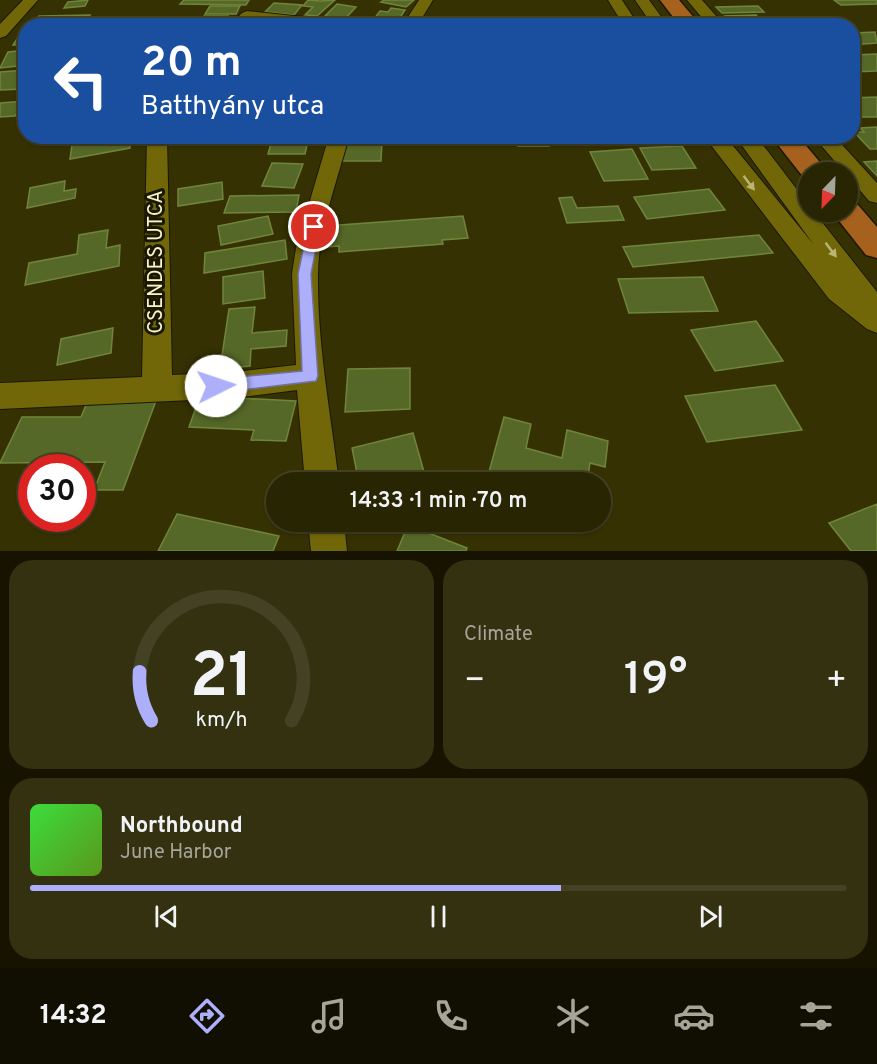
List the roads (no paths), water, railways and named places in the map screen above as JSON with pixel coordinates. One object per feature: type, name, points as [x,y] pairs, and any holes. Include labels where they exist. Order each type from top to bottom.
[{"type":"main road","points":[[669,0],[684,18]]},
{"type":"main road","points":[[791,144],[806,162]]},
{"type":"main road","points":[[855,222],[877,248]]},
{"type":"street","points":[[0,33],[31,0]]},
{"type":"street","points":[[245,18],[263,0]]},
{"type":"street","points":[[414,18],[426,0]]},
{"type":"street","points":[[615,0],[627,18]]},
{"type":"street","points":[[642,0],[655,18]]},
{"type":"street","points":[[694,0],[711,18]]},
{"type":"street","name":"CSENDES UTCA","points":[[157,144],[157,388]]},
{"type":"street","points":[[321,472],[310,376],[305,274],[308,248],[337,144]]},
{"type":"street","points":[[720,144],[838,292],[877,322]]},
{"type":"street","points":[[751,144],[877,311]]},
{"type":"street","points":[[830,144],[877,196]]},
{"type":"street","points":[[0,396],[235,385],[310,376]]},
{"type":"street","points":[[327,532],[329,551]]}]
